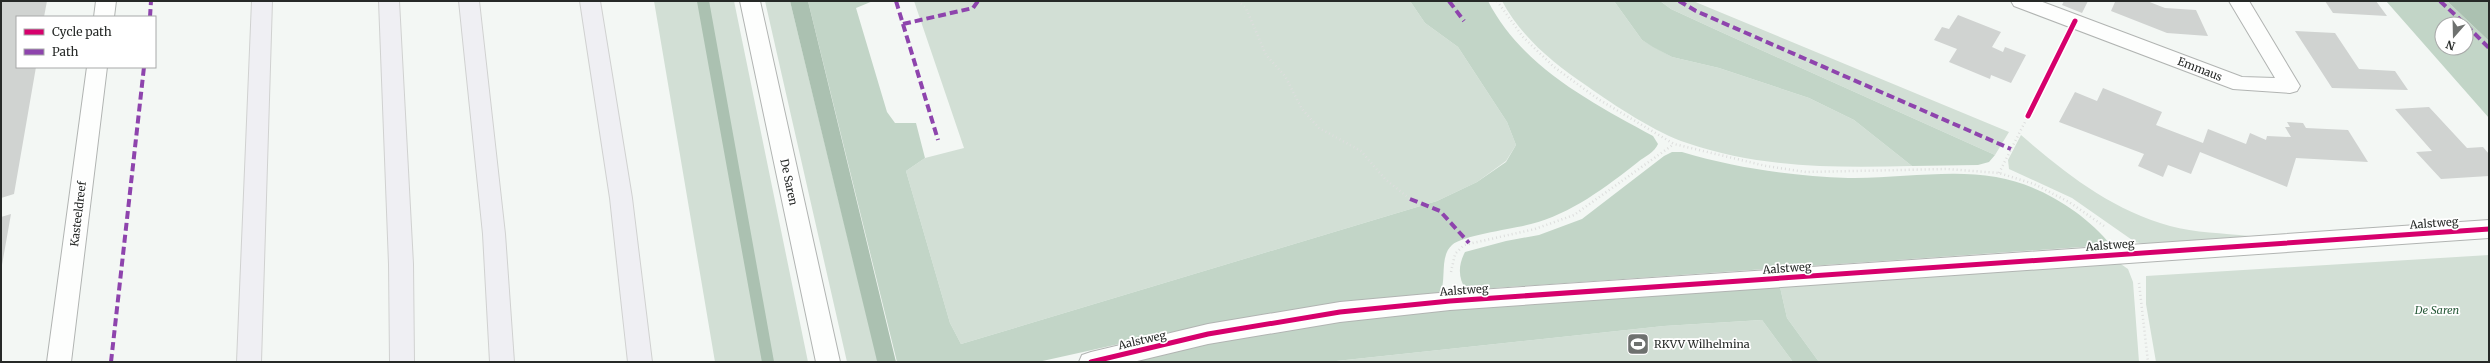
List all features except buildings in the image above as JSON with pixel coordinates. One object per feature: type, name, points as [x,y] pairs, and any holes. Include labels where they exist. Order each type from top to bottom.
[{"type":"highway","points":[[248,362],[262,1]]},
{"type":"highway","points":[[389,1],[401,264],[402,362]]},
{"type":"highway","points":[[469,1],[494,234],[502,362]]},
{"type":"highway","points":[[590,1],[621,198],[640,362]]},
{"type":"street","points":[[104,16],[106,1]]},
{"type":"street","name":"De Saren","points":[[750,1],[828,362]]},
{"type":"street","name":"Emmaus","points":[[2021,1],[2240,84],[2290,86],[2239,1]]},
{"type":"street","name":"Kasteeldreef","points":[[59,362],[97,68]]},
{"type":"street","name":"Aalstweg","points":[[1091,362],[1208,334],[1340,312],[1450,301],[2489,229]]},
{"type":"path","points":[[1238,1],[1246,8],[1266,55],[1285,76],[1302,109],[1319,128],[1361,151],[1385,179],[1410,199]]},
{"type":"path","points":[[1497,1],[1523,38],[1554,67],[1598,99],[1674,144],[1730,159],[1806,172],[1947,170],[1999,173],[2034,184],[2069,202],[2103,224],[2131,254],[2139,275],[2148,362]]},
{"type":"path","points":[[1999,173],[2031,109]]},
{"type":"path","points":[[1450,301],[1452,260],[1459,247],[1469,242],[1535,229],[1574,215],[1674,144]]},
{"type":"green space","points":[[654,1],[734,1],[808,362],[715,362]]},
{"type":"green space","points":[[765,1],[790,1],[878,362],[847,362]]},
{"type":"green space","points":[[914,1],[1410,1],[1425,23],[1458,47],[1507,122],[1516,145],[1506,161],[1477,182],[1437,201],[961,344],[950,323],[906,171],[925,158],[964,148]]},
{"type":"green space","points":[[1502,1],[1614,1],[1642,40],[1672,57],[1719,68],[1809,98],[1854,120],[1912,166],[1855,167],[1798,165],[1770,162],[1714,151],[1687,143],[1662,133],[1622,110],[1550,59],[1519,27]]},
{"type":"green space","points":[[1660,1],[1693,1],[2009,132],[1995,155],[1721,32],[1671,9]]},
{"type":"green space","points":[[2021,135],[2073,177],[2129,211],[2170,226],[2199,231],[2249,236],[2144,244],[2135,242],[2072,198],[2009,169],[2008,160]]},
{"type":"green space","name":"De Saren","points":[[2489,255],[2489,362],[2156,362],[2146,304],[2146,276]]},
{"type":"green space","points":[[2115,260],[2128,269],[2133,282],[2139,362],[1819,362],[1787,318],[1780,287]]},
{"type":"green space","name":"RKVV Wilhelmina","points":[[1762,320],[1793,362],[1327,362],[1664,326]]},
{"type":"shaded area","points":[[790,1],[808,1],[896,362],[877,361]]},
{"type":"shaded area","points":[[808,1],[873,1],[856,8],[887,112],[895,123],[916,123],[925,158],[906,171],[950,323],[961,344],[1437,201],[1477,182],[1506,162],[1516,145],[1507,122],[1458,47],[1425,23],[1410,1],[1488,1],[1502,24],[1519,45],[1539,64],[1583,96],[1653,136],[1658,144],[1652,152],[1601,190],[1560,214],[1531,224],[1467,238],[1452,245],[1448,250],[1444,262],[1443,282],[1440,294],[1200,326],[1038,362],[897,362]]},
{"type":"shaded area","points":[[1614,1],[1660,1],[1671,9],[1721,32],[1995,155],[1989,162],[1978,165],[1912,166],[1854,120],[1809,98],[1719,68],[1672,57],[1653,47],[1642,40]]},
{"type":"shaded area","points":[[2386,1],[2447,1],[2463,16],[2434,16],[2434,56]]},
{"type":"shaded area","points":[[2447,1],[2489,1],[2489,41],[2474,27],[2474,16],[2463,16]]},
{"type":"shaded area","points":[[2474,27],[2489,41],[2489,118],[2434,56],[2474,56]]},
{"type":"shaded area","points":[[1672,152],[1682,152],[1743,167],[1806,175],[1866,178],[1960,174],[1996,177],[2028,186],[2060,201],[2088,221],[2111,245],[1466,290],[1460,276],[1461,262],[1465,252],[1506,241],[1539,235],[1582,219],[1664,156]]},
{"type":"shaded area","points":[[1745,287],[1780,287],[1787,318],[1819,362],[1793,362],[1762,320],[1664,326],[1327,362],[1126,362],[1212,342],[1278,330],[1344,321],[1477,307]]},
{"type":"waterway","points":[[703,1],[768,362]]},
{"type":"marked path","points":[[150,16],[151,1]]},
{"type":"marked path","points":[[896,1],[938,140]]},
{"type":"marked path","points":[[903,24],[973,8],[978,1]]},
{"type":"marked path","points":[[1449,1],[1464,21]]},
{"type":"marked path","points":[[1679,1],[1696,11],[2011,149]]},
{"type":"marked path","points":[[2440,1],[2456,16]]},
{"type":"marked path","points":[[2474,33],[2489,48]]},
{"type":"marked path","points":[[111,362],[144,68]]},
{"type":"marked path","points":[[1410,199],[1440,211],[1469,243]]},
{"type":"cycle path","points":[[2028,116],[2075,21]]},
{"type":"cycle path","points":[[1091,362],[1208,334],[1340,312],[1450,301],[2489,229]]},
{"type":"place","name":"RKVV Wilhelmina","points":[[1638,344]]}]
